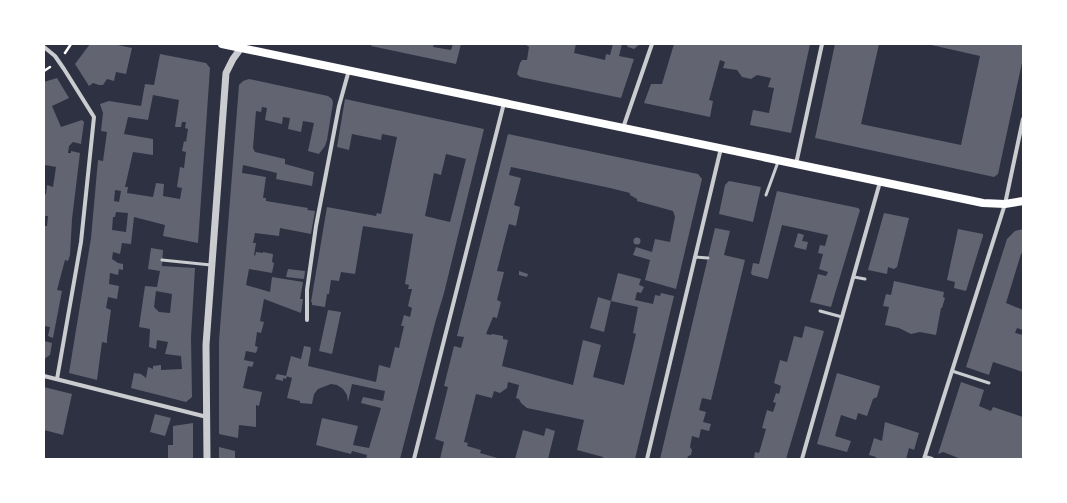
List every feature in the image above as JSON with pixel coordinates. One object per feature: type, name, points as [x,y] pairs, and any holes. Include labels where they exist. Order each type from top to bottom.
[{"type":"main road","points":[[222,44],[242,46],[504,103],[983,203],[1005,204],[1023,201]]},
{"type":"street","points":[[623,128],[652,44]]},
{"type":"street","points":[[796,164],[822,44]]},
{"type":"street","points":[[207,459],[206,345],[226,73],[229,65],[242,46]]},
{"type":"street","points":[[44,47],[55,56],[94,117],[81,242],[57,379]]},
{"type":"street","points":[[307,320],[307,290],[314,241],[339,106],[349,70]]},
{"type":"street","points":[[414,459],[504,103]]},
{"type":"street","points":[[932,459],[924,458],[1005,204],[1023,119]]},
{"type":"street","points":[[647,459],[721,148]]},
{"type":"street","points":[[802,459],[880,181]]},
{"type":"street","points":[[44,376],[206,417]]},
{"type":"lane","points":[[766,195],[779,160]]},
{"type":"lane","points":[[695,257],[708,258]]},
{"type":"lane","points":[[162,260],[212,265]]},
{"type":"lane","points":[[854,277],[865,280]]},
{"type":"lane","points":[[820,311],[842,317]]},
{"type":"lane","points":[[952,371],[989,383]]},
{"type":"building","points":[[90,44],[113,44],[132,48],[126,74],[116,72],[114,81],[107,79],[103,85],[93,83],[89,86],[75,64]]},
{"type":"building","points":[[372,44],[434,44],[433,47],[451,50],[453,44],[461,44],[456,64],[371,46]]},
{"type":"building","points":[[525,44],[576,44],[574,53],[605,60],[606,54],[610,55],[613,44],[622,44],[619,56],[634,59],[621,98],[520,77],[517,74],[520,63],[522,60],[527,60],[529,47]]},
{"type":"building","points":[[626,44],[640,44],[634,49],[628,47]]},
{"type":"building","points":[[674,44],[810,44],[791,133],[750,125],[753,110],[769,113],[774,88],[768,87],[771,78],[757,75],[751,79],[742,77],[737,70],[723,68],[725,62],[720,60],[709,100],[713,101],[710,117],[644,103],[651,84],[662,84]]},
{"type":"building","points":[[835,44],[879,44],[861,124],[961,145],[980,56],[927,44],[1023,44],[1023,58],[998,174],[994,177],[815,138]]},
{"type":"building","points":[[160,54],[206,63],[210,68],[198,243],[163,236],[165,225],[134,217],[131,244],[122,243],[120,254],[113,252],[112,259],[123,264],[123,270],[119,269],[118,275],[110,273],[109,284],[119,286],[117,299],[108,297],[106,308],[111,310],[107,343],[102,342],[97,380],[69,373],[91,238],[98,160],[103,161],[107,132],[101,131],[103,113],[100,104],[109,101],[141,106],[145,84],[154,85]],"holes":[[[153,95],[179,100],[175,127],[181,127],[182,122],[186,122],[185,128],[188,129],[186,142],[184,141],[182,151],[186,152],[184,168],[180,167],[177,187],[182,188],[180,199],[163,196],[164,184],[156,183],[153,197],[127,193],[128,187],[125,187],[133,152],[153,155],[153,139],[124,134],[128,117],[148,120]],[[115,190],[121,191],[119,202],[114,201]],[[116,212],[128,213],[126,232],[112,230],[113,217],[115,217]]]},
{"type":"building","points":[[57,78],[69,98],[52,106],[61,127],[82,120],[84,122],[81,144],[73,142],[69,146],[68,153],[71,153],[71,151],[80,153],[72,219],[70,255],[68,261],[65,260],[57,290],[62,291],[53,338],[48,336],[50,327],[44,326],[44,226],[47,226],[48,216],[44,216],[44,195],[46,194],[47,185],[53,187],[56,167],[45,165],[44,163],[44,82]]},
{"type":"building","points":[[249,79],[328,96],[332,99],[333,103],[327,140],[325,146],[319,154],[308,151],[314,123],[303,121],[301,132],[288,129],[290,118],[283,117],[282,124],[265,120],[267,108],[262,107],[261,112],[256,111],[253,148],[255,152],[285,159],[285,164],[314,172],[312,186],[276,179],[277,173],[243,165],[242,173],[266,177],[263,198],[266,198],[266,201],[308,208],[307,210],[315,211],[311,234],[280,228],[279,236],[255,233],[253,243],[256,243],[254,255],[255,256],[256,252],[273,254],[272,262],[274,263],[272,273],[249,269],[246,285],[270,292],[272,277],[303,282],[300,299],[303,299],[301,313],[264,299],[260,321],[264,322],[261,333],[257,332],[255,346],[258,347],[256,353],[246,351],[244,360],[254,362],[252,367],[248,366],[243,388],[262,392],[259,406],[256,405],[256,427],[239,425],[238,438],[219,434],[219,341],[239,85],[243,81]]},
{"type":"building","points":[[345,99],[484,129],[444,293],[400,459],[366,459],[367,455],[352,451],[351,454],[316,445],[322,418],[358,426],[353,445],[369,448],[381,408],[361,403],[363,397],[383,401],[385,391],[352,384],[348,402],[347,395],[343,389],[337,385],[331,384],[318,389],[314,394],[312,404],[300,403],[300,401],[287,398],[292,378],[286,376],[291,356],[301,359],[304,346],[310,347],[311,349],[308,366],[376,382],[379,365],[390,368],[395,347],[399,348],[404,326],[401,326],[404,315],[410,317],[412,308],[408,306],[412,289],[408,289],[409,285],[405,284],[413,234],[363,226],[355,274],[341,272],[339,281],[331,280],[325,307],[312,305],[311,302],[327,207],[376,216],[377,213],[381,214],[397,137],[382,134],[381,140],[352,134],[349,150],[337,147]],"holes":[[[446,154],[466,159],[450,222],[425,216],[434,173],[441,175]]]},
{"type":"building","points":[[508,134],[698,174],[702,179],[676,289],[645,280],[650,260],[633,255],[636,247],[652,252],[655,239],[670,242],[675,217],[673,211],[637,201],[637,199],[630,195],[630,193],[610,188],[511,167],[509,175],[521,178],[514,205],[520,207],[516,226],[509,224],[497,271],[504,272],[497,300],[501,302],[497,318],[493,317],[486,334],[503,336],[503,339],[508,340],[502,366],[573,385],[583,340],[601,345],[593,377],[624,385],[636,334],[633,333],[638,307],[611,301],[618,273],[641,279],[639,285],[644,287],[641,293],[637,292],[635,300],[653,304],[655,295],[660,296],[661,293],[674,296],[635,459],[602,459],[603,457],[577,450],[584,420],[527,408],[519,399],[516,398],[519,385],[508,382],[507,388],[500,393],[494,391],[492,398],[476,394],[464,442],[468,443],[467,446],[481,450],[480,453],[501,459],[440,459],[444,442],[435,439],[448,387],[444,386],[454,346],[461,348],[464,337],[457,336]]},
{"type":"building","points":[[729,181],[761,187],[753,222],[719,214],[725,185]]},
{"type":"building","points":[[777,191],[858,208],[860,210],[831,307],[810,302],[818,274],[826,276],[828,272],[819,269],[823,254],[818,253],[820,245],[825,246],[828,235],[782,225],[768,279],[752,275],[751,273],[753,263],[759,264]]},
{"type":"building","points":[[884,213],[909,218],[897,267],[894,269],[888,267],[887,274],[868,270]]},
{"type":"building","points":[[715,228],[730,231],[724,255],[745,260],[711,400],[702,398],[699,410],[706,412],[703,422],[711,424],[709,431],[701,429],[699,438],[692,436],[690,447],[692,450],[691,455],[688,456],[687,459],[660,459]]},
{"type":"building","points":[[958,229],[983,234],[966,291],[954,288],[955,282],[947,280]]},
{"type":"building","points":[[1023,229],[1023,252],[1021,254],[1006,303],[1023,310],[1023,330],[1017,328],[1015,333],[1023,335],[1023,372],[993,362],[989,375],[966,367],[1007,239],[1015,231]]},
{"type":"building","points":[[798,233],[804,235],[802,241],[808,242],[806,250],[794,247]]},
{"type":"building","points":[[637,237],[640,238],[640,244],[637,245],[634,244],[633,241],[634,238]]},
{"type":"building","points":[[151,248],[163,250],[162,266],[195,268],[191,337],[192,397],[186,402],[131,388],[134,373],[141,374],[146,378],[148,367],[153,369],[153,366],[161,365],[161,370],[182,369],[181,356],[165,354],[168,342],[157,340],[156,349],[149,347],[150,329],[139,327],[145,286],[157,287],[160,271],[148,269]],"holes":[[[156,291],[172,294],[170,313],[159,312],[154,307]]]},
{"type":"building","points":[[288,269],[305,271],[304,279],[286,277]]},
{"type":"building","points":[[519,271],[528,274],[527,277],[519,275]]},
{"type":"building","points":[[894,281],[944,292],[943,297],[945,298],[941,308],[936,335],[920,332],[911,334],[899,328],[885,325],[889,307],[883,306],[886,294],[891,295]]},
{"type":"building","points":[[598,297],[611,301],[604,332],[590,328]]},
{"type":"building","points":[[328,310],[341,312],[332,354],[319,351]]},
{"type":"building","points":[[805,326],[824,331],[786,459],[754,459],[755,452],[759,453],[766,429],[762,428],[767,410],[773,412],[776,403],[773,402],[776,393],[779,394],[781,386],[774,383],[780,360],[787,362],[794,336],[802,338]]},
{"type":"building","points":[[44,341],[52,343],[50,355],[44,359]]},
{"type":"building","points":[[837,373],[880,386],[877,397],[873,399],[867,416],[858,413],[856,420],[841,415],[835,436],[851,441],[847,452],[817,444]]},
{"type":"building","points":[[277,374],[287,376],[286,379],[283,378],[283,381],[275,379]]},
{"type":"building","points":[[961,382],[984,390],[979,406],[991,411],[993,407],[1023,417],[1023,459],[961,459],[943,452],[938,454]]},
{"type":"building","points":[[44,387],[72,394],[63,435],[44,430]]},
{"type":"building","points":[[155,414],[171,418],[165,436],[150,432]]},
{"type":"building","points":[[885,422],[919,433],[914,450],[909,448],[906,459],[876,459],[876,457],[869,455],[874,438],[882,441]]},
{"type":"building","points":[[193,423],[193,459],[168,459],[168,445],[173,445],[173,426]]},
{"type":"building","points":[[546,428],[555,431],[548,459],[515,459],[523,430],[544,436]]},
{"type":"building","points":[[219,447],[235,451],[235,459],[219,459]]}]
